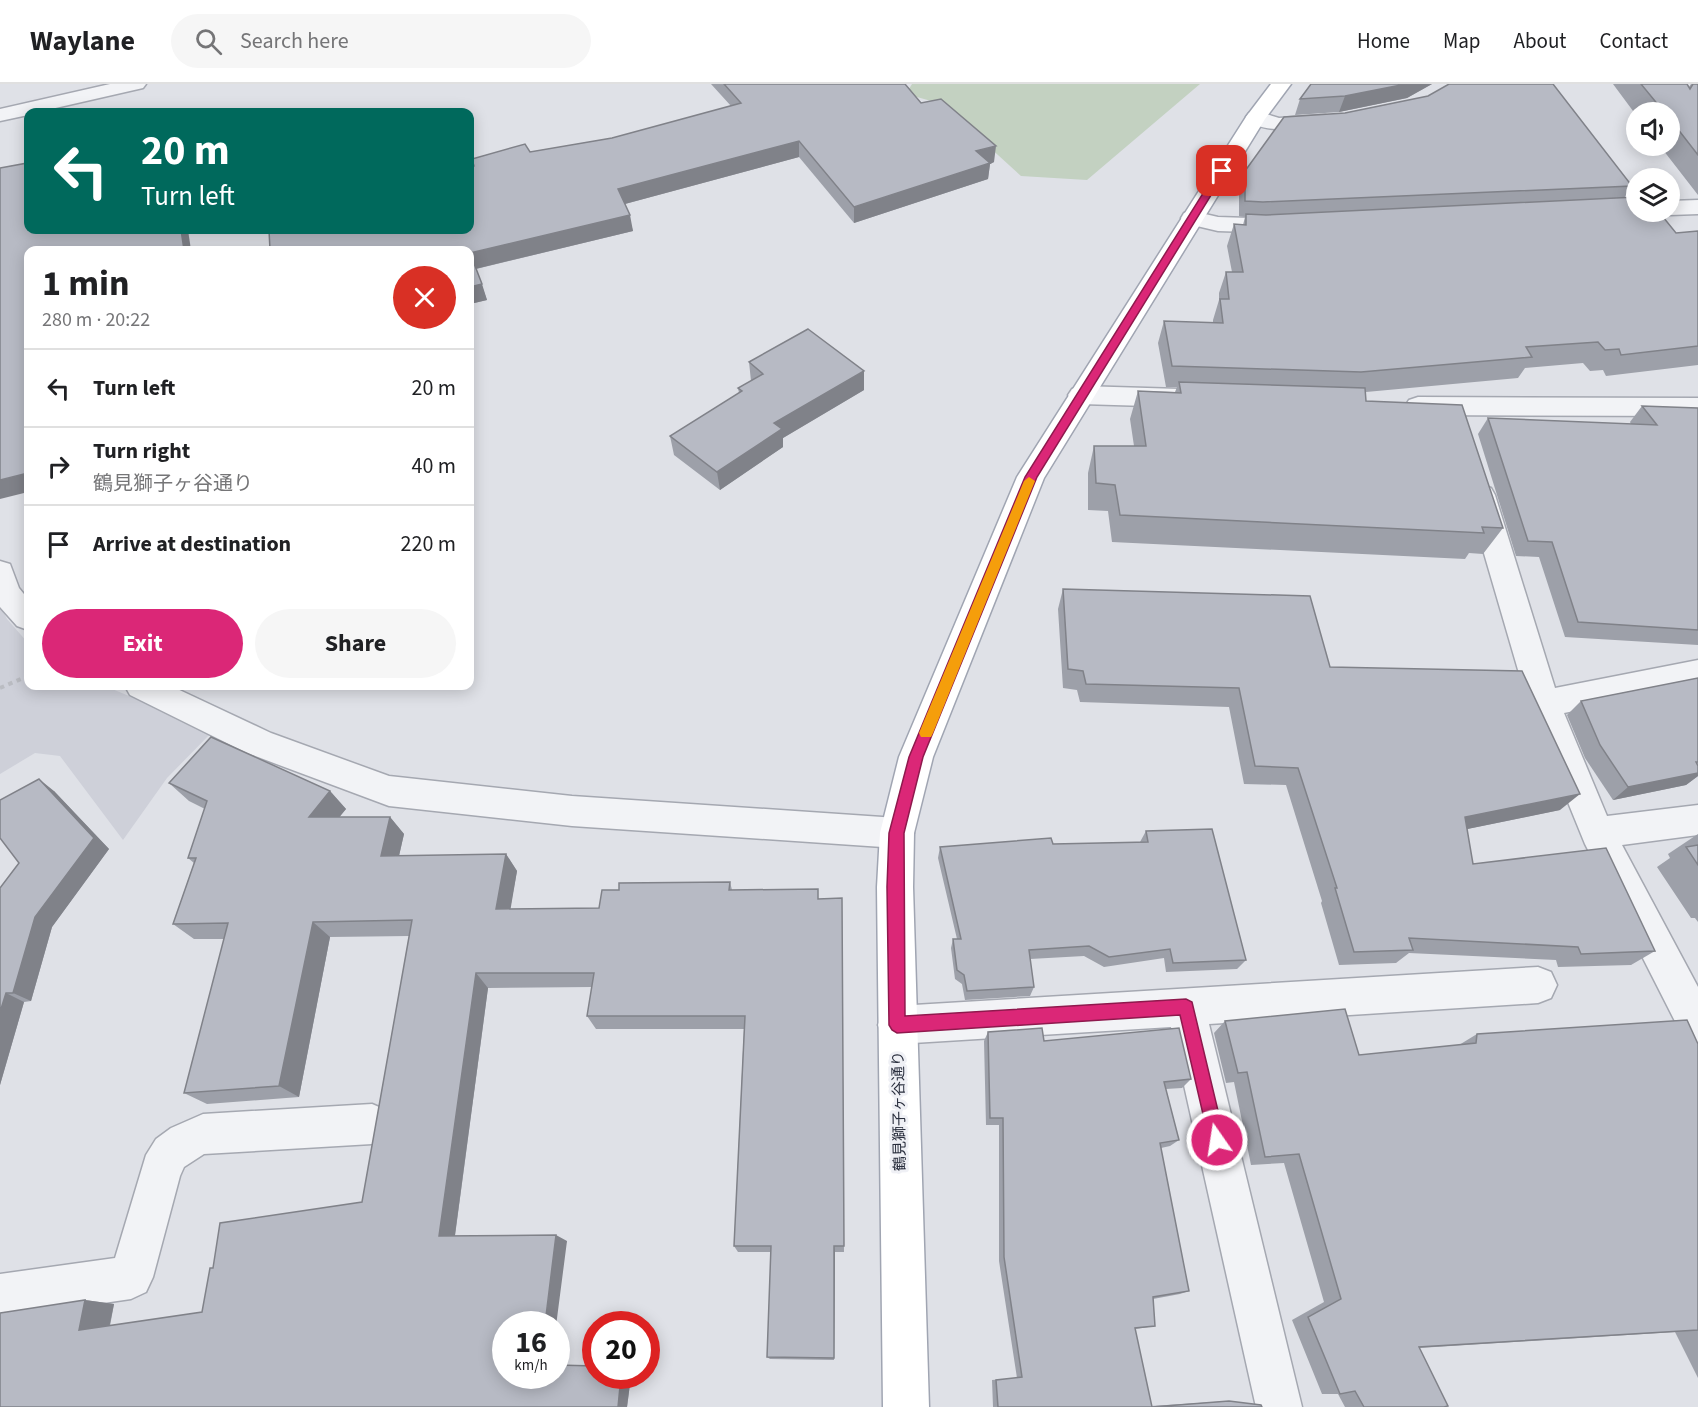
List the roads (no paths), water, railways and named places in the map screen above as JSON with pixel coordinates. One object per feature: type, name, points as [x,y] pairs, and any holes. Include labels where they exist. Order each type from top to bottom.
[{"type":"main road","name":"鶴見獅子ヶ谷通り","points":[[906,1407],[895,887],[897,833],[916,757],[1031,477],[1256,117],[1281,84]]},
{"type":"street","points":[[31,108],[136,84]]},
{"type":"street","points":[[0,115],[24,110]]},
{"type":"street","points":[[1256,117],[1277,124],[1349,118]]},
{"type":"street","points":[[1680,208],[1698,207]]},
{"type":"street","points":[[1192,218],[1218,224],[1258,227],[1305,225]]},
{"type":"street","points":[[1081,395],[1209,399]]},
{"type":"street","points":[[1395,406],[1457,419],[1698,407]]},
{"type":"street","points":[[1474,473],[1544,704],[1597,833],[1698,1026]]},
{"type":"street","points":[[0,572],[5,593],[24,614]]},
{"type":"street","points":[[1544,704],[1698,673]]},
{"type":"street","points":[[149,690],[259,743],[389,791],[572,811],[897,833]]},
{"type":"street","points":[[1597,833],[1698,820]]},
{"type":"street","points":[[897,1025],[1538,985]]},
{"type":"street","points":[[1186,1007],[1279,1407]]},
{"type":"street","points":[[0,1296],[131,1277],[161,1170],[170,1153],[203,1134],[372,1125]]}]
